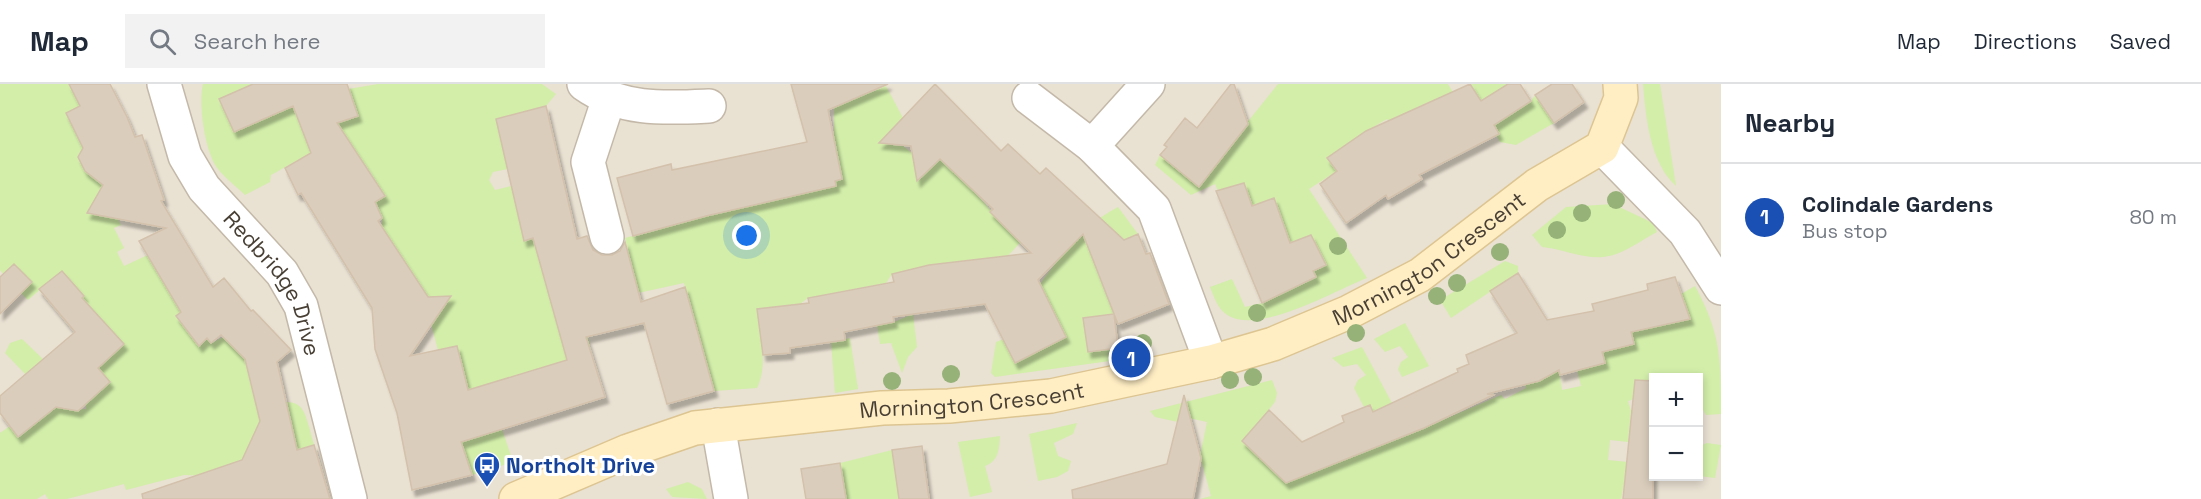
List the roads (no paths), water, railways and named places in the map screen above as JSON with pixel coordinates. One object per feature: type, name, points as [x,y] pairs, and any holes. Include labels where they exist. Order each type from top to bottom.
[{"type":"street","name":"Redbridge Drive","points":[[164,84],[185,156],[204,188],[282,273],[301,306],[350,499]]},
{"type":"street","points":[[1092,146],[1148,84]]},
{"type":"street","points":[[1620,84],[1622,98],[1602,147],[1685,232],[1721,288]]},
{"type":"street","points":[[607,237],[588,162],[597,91],[623,104],[667,108],[709,106]]},
{"type":"street","points":[[1029,98],[1092,146],[1154,209],[1211,362]]},
{"type":"street","name":"Mornington Crescent","points":[[516,499],[628,451],[695,428],[882,408],[949,406],[1051,396],[1211,362],[1273,344],[1349,312],[1420,275],[1537,185],[1602,147]]},
{"type":"street","points":[[718,425],[731,499]]},
{"type":"place","name":"Colindale Gardens","points":[[1131,358]]},
{"type":"place","name":"Northolt Drive","points":[[487,488]]}]
